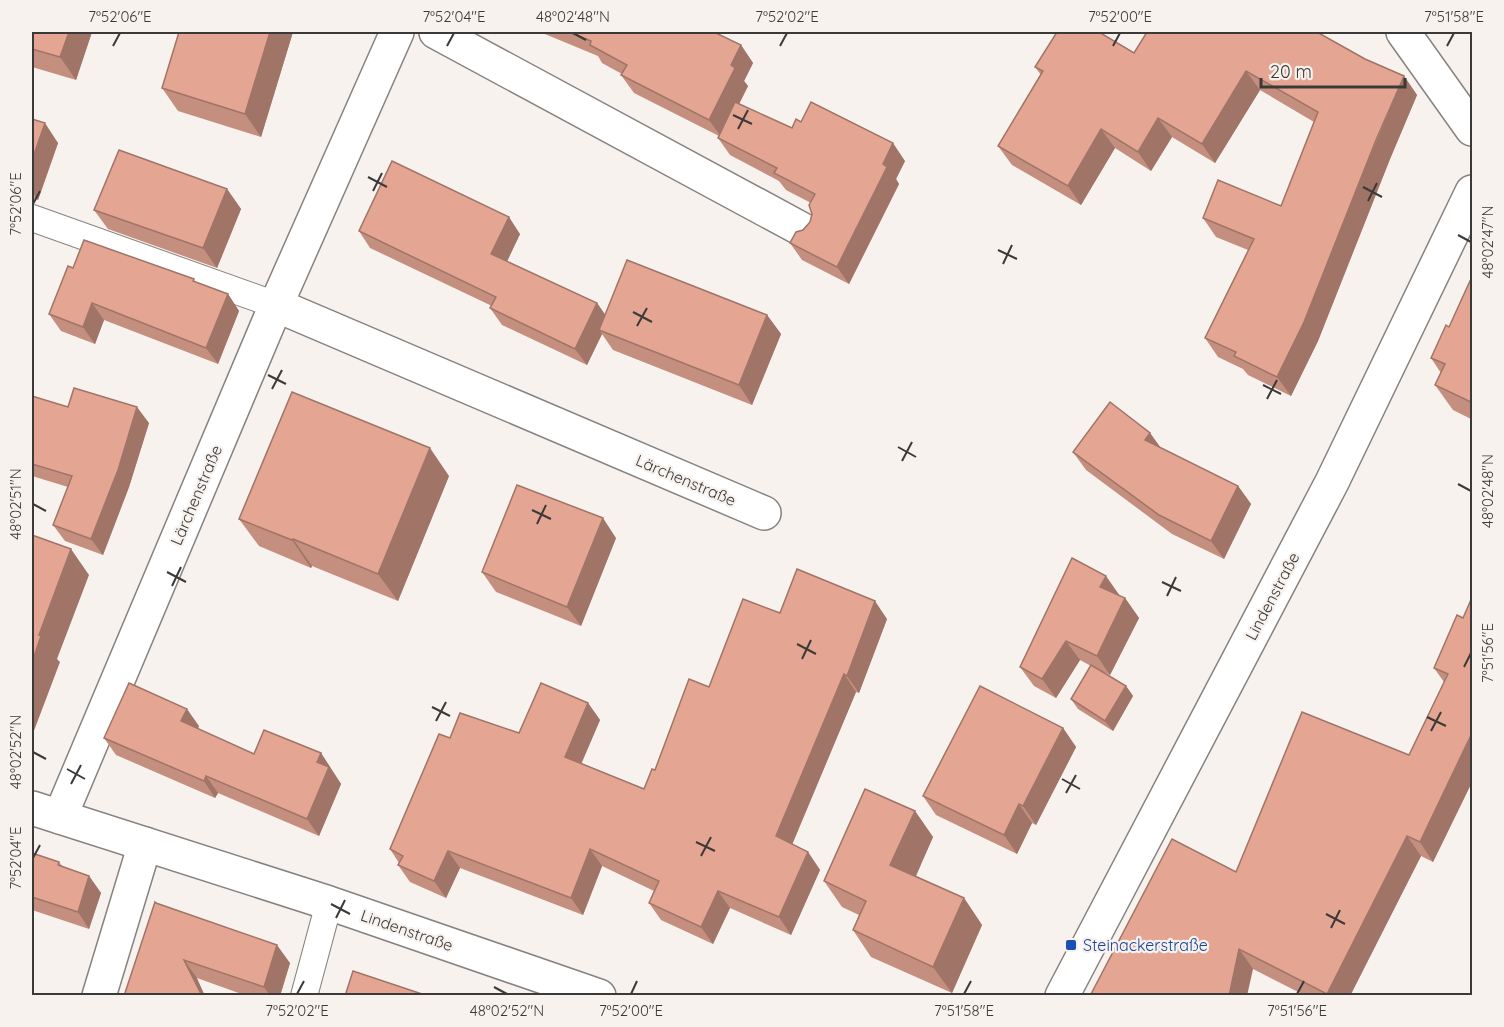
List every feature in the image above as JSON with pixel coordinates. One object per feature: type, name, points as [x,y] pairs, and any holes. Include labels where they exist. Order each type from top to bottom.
[{"type":"street","name":"Lärchenstraße","points":[[46,813],[397,32]]},
{"type":"street","points":[[436,32],[805,231]]},
{"type":"street","points":[[1403,32],[1473,129]]},
{"type":"street","name":"Lindenstraße","points":[[1062,996],[1332,482],[1473,192]]},
{"type":"street","name":"Lärchenstraße","points":[[276,305],[764,513]]},
{"type":"street","name":"Lindenstraße","points":[[46,813],[329,903],[599,996]]},
{"type":"street","points":[[99,996],[144,844]]},
{"type":"lane","points":[[32,218],[276,305]]},
{"type":"lane","points":[[304,996],[329,903]]},
{"type":"building","points":[[32,32],[69,32],[60,57],[32,49]]},
{"type":"building","points":[[179,32],[270,32],[245,114],[162,88]]},
{"type":"building","points":[[569,32],[714,32],[741,45],[731,65],[735,68],[709,120],[621,75],[627,65],[590,45],[591,41]]},
{"type":"building","points":[[1057,32],[1099,32],[1134,53],[1147,32],[1317,32],[1365,59],[1404,76],[1376,140],[1304,322],[1277,377],[1234,356],[1236,352],[1205,338],[1254,239],[1203,218],[1218,180],[1281,206],[1318,112],[1246,71],[1202,144],[1158,118],[1138,152],[1101,129],[1068,186],[998,146],[1043,71],[1035,67]]},
{"type":"building","points":[[735,102],[792,128],[796,119],[801,122],[811,102],[893,143],[883,164],[887,167],[837,267],[790,243],[796,232],[803,230],[810,222],[812,214],[809,205],[815,194],[774,173],[777,168],[718,138]]},
{"type":"building","points":[[32,119],[45,123],[32,160]]},
{"type":"building","points":[[119,150],[227,189],[203,248],[94,210]]},
{"type":"building","points":[[392,161],[509,217],[491,254],[597,303],[575,349],[490,308],[496,297],[359,231]]},
{"type":"building","points":[[84,240],[194,279],[193,281],[228,294],[206,348],[92,303],[83,327],[49,314],[68,266],[73,268]]},
{"type":"building","points":[[627,260],[767,315],[739,385],[599,330]]},
{"type":"building","points":[[1470,281],[1473,282],[1473,403],[1435,385],[1445,364],[1431,358],[1446,325],[1449,327]]},
{"type":"building","points":[[74,388],[137,407],[118,470],[91,539],[53,525],[72,476],[32,464],[32,396],[68,407]]},
{"type":"building","points":[[292,392],[430,448],[378,574],[239,519]]},
{"type":"building","points":[[1110,402],[1150,433],[1145,440],[1238,486],[1211,541],[1159,515],[1073,452]]},
{"type":"building","points":[[517,485],[603,518],[567,607],[482,572]]},
{"type":"building","points":[[32,535],[71,549],[39,635],[41,636],[32,662]]},
{"type":"building","points":[[1072,558],[1106,576],[1100,587],[1125,598],[1097,656],[1066,641],[1042,679],[1020,667]]},
{"type":"building","points":[[797,569],[875,601],[847,676],[844,674],[776,836],[808,852],[779,917],[718,891],[701,927],[649,903],[659,881],[590,849],[571,898],[448,851],[434,881],[398,865],[403,856],[390,849],[439,734],[450,738],[460,713],[519,733],[541,683],[588,703],[565,757],[644,789],[652,769],[655,770],[689,679],[709,687],[743,599],[780,613]]},
{"type":"building","points":[[1473,595],[1473,731],[1420,842],[1407,836],[1327,994],[1239,949],[1229,996],[1090,996],[1172,839],[1236,872],[1302,712],[1409,755],[1448,674],[1434,668],[1457,615],[1463,618]]},
{"type":"building","points":[[1091,665],[1126,686],[1105,721],[1071,699]]},
{"type":"building","points":[[129,683],[187,709],[181,721],[254,754],[264,730],[321,753],[317,762],[329,767],[307,819],[206,776],[204,781],[104,738]]},
{"type":"building","points":[[980,686],[1063,728],[1023,806],[1019,804],[1004,835],[923,796]]},
{"type":"building","points":[[865,789],[915,811],[890,865],[964,898],[933,967],[853,930],[866,901],[824,881]]},
{"type":"building","points":[[32,853],[89,876],[78,912],[32,897]]},
{"type":"building","points":[[155,902],[277,945],[264,987],[184,960],[202,996],[124,996]]},
{"type":"building","points":[[353,971],[428,996],[345,996]]},
{"type":"place","name":"Steinackerstraße","points":[[1071,945]]}]
